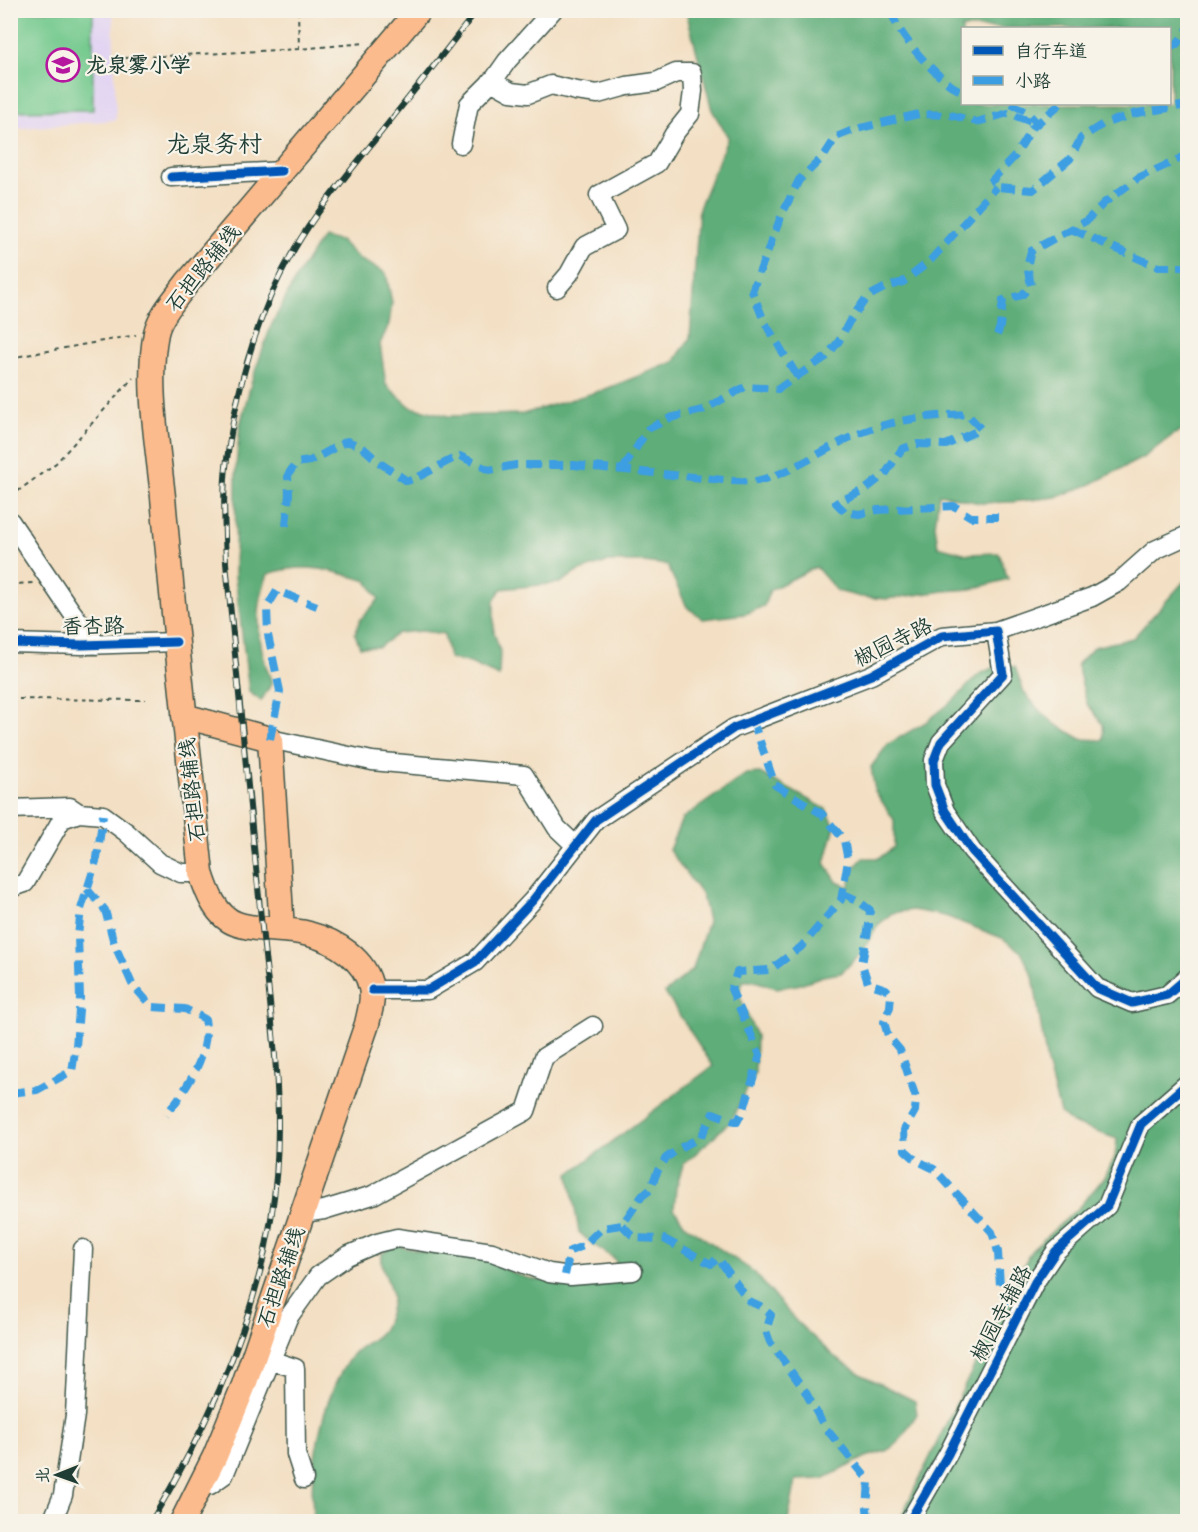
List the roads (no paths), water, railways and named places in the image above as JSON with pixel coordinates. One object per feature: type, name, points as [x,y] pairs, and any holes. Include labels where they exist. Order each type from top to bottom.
[{"type":"main road","name":"石担路辅线","points":[[182,1521],[215,1456],[244,1385],[367,1024],[372,990],[364,968],[345,950],[310,934],[235,924],[219,910],[207,891],[201,873],[176,642],[153,372],[157,331],[168,308],[187,283],[419,10]]},
{"type":"main road","points":[[184,716],[270,739],[282,930]]},
{"type":"street","points":[[461,144],[469,104],[553,10]]},
{"type":"street","points":[[491,81],[511,92],[528,94],[551,85],[576,92],[598,94],[627,86],[656,82],[676,73],[692,73],[693,91],[690,114],[674,134],[657,163],[599,195],[616,230],[585,247],[569,274],[557,288]]},
{"type":"street","points":[[171,177],[282,171]]},
{"type":"street","points":[[10,521],[97,645]]},
{"type":"street","name":"椒园寺路","points":[[372,990],[428,990],[476,962],[533,900],[596,820],[734,728],[871,675],[942,636],[996,631],[1092,597],[1119,582],[1155,550],[1188,535]]},
{"type":"street","points":[[996,631],[1003,674],[941,742],[934,760],[935,786],[945,811],[972,851],[1097,988],[1132,1003],[1167,995],[1188,977]]},
{"type":"street","name":"香杏路","points":[[10,643],[97,645],[176,642]]},
{"type":"street","points":[[270,739],[372,761],[524,775],[557,828],[576,846]]},
{"type":"street","points":[[10,809],[70,807],[79,813]]},
{"type":"street","points":[[10,888],[25,883],[62,819],[79,813],[103,815],[126,832],[160,863],[181,873],[201,873]]},
{"type":"street","points":[[303,1213],[324,1210],[373,1195],[526,1111],[544,1058],[593,1026]]},
{"type":"street","name":"椒园寺辅路","points":[[909,1521],[948,1454],[1035,1282],[1056,1251],[1107,1206],[1141,1124],[1188,1083]]},
{"type":"street","points":[[199,1487],[210,1485],[224,1475],[288,1318],[318,1276],[347,1256],[377,1243],[397,1238],[492,1252],[540,1271],[571,1276],[633,1270]]},
{"type":"street","points":[[52,1521],[63,1495],[75,1415],[83,1249]]},
{"type":"street","points":[[270,1360],[295,1368],[296,1454],[304,1479]]},
{"type":"railway","points":[[151,1522],[209,1414],[240,1337],[263,1259],[276,1182],[278,1146],[276,1073],[226,563],[225,485],[227,459],[237,404],[260,323],[270,297],[295,248],[331,196],[477,10]]},
{"type":"place","name":"龙泉雾小学","points":[[63,65]]},
{"type":"district","name":"龙泉务村","points":[[214,144]]}]
